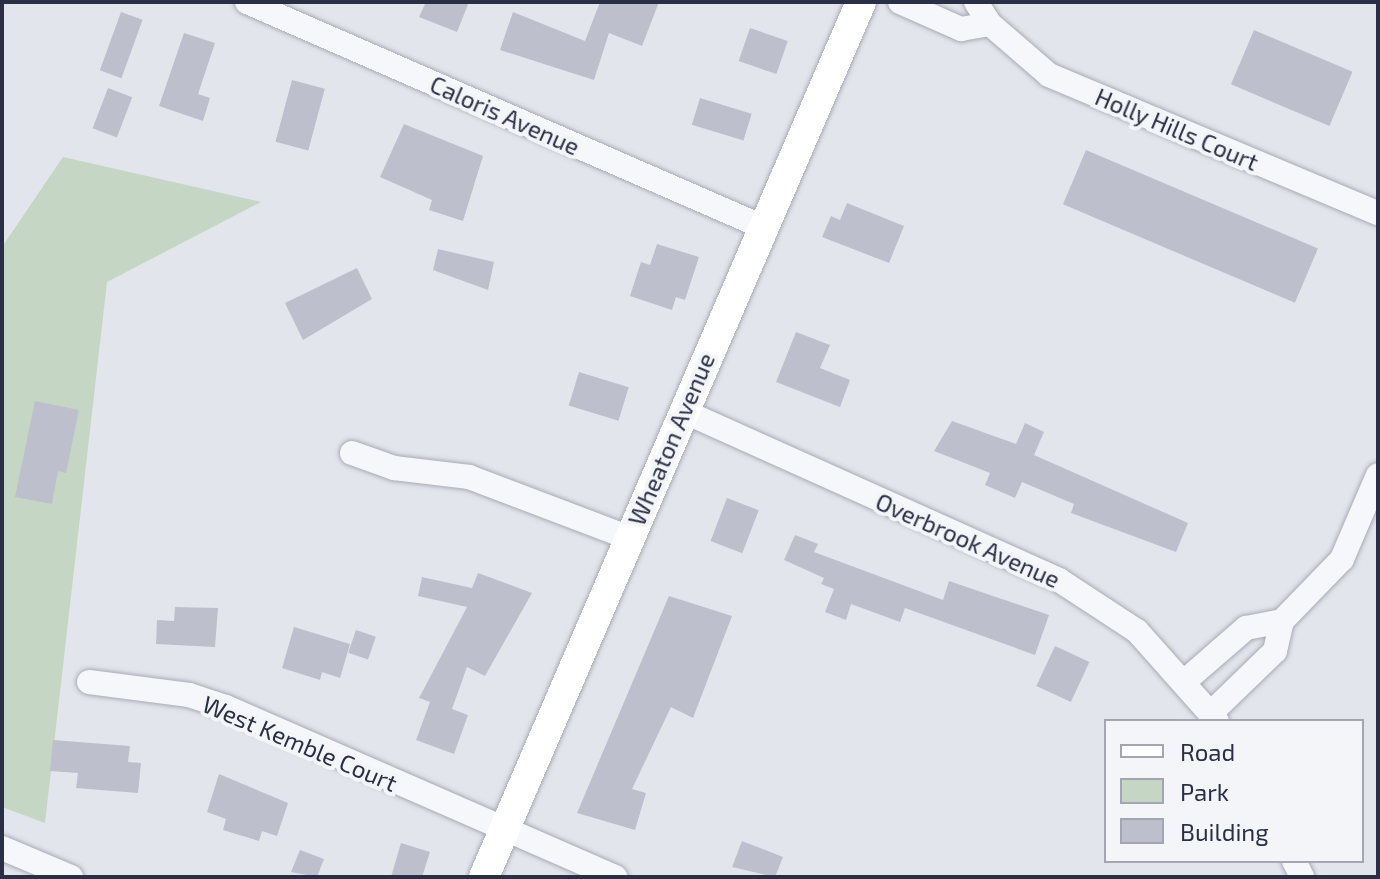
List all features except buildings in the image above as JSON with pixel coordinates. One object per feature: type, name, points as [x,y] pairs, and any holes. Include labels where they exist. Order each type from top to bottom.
[{"type":"main road","name":"Wheaton Avenue","points":[[484,877],[861,2]]},
{"type":"street","name":"Caloris Avenue","points":[[247,2],[763,227]]},
{"type":"street","points":[[900,2],[961,29],[990,24]]},
{"type":"street","name":"Holly Hills Court","points":[[976,2],[990,24],[1049,75],[1378,213]]},
{"type":"street","name":"Overbrook Avenue","points":[[683,411],[1059,580],[1137,631],[1185,681],[1214,717]]},
{"type":"street","points":[[352,453],[394,468],[480,480],[630,538]]},
{"type":"street","points":[[1214,717],[1275,651],[1282,621],[1342,559],[1378,475]]},
{"type":"street","points":[[1185,681],[1246,628],[1282,621]]},
{"type":"street","name":"West Kemble Court","points":[[89,682],[189,695],[226,707],[615,877]]},
{"type":"street","points":[[2,848],[71,877]]},
{"type":"green space","points":[[63,157],[261,202],[107,282],[45,823],[2,807],[2,247]]}]
